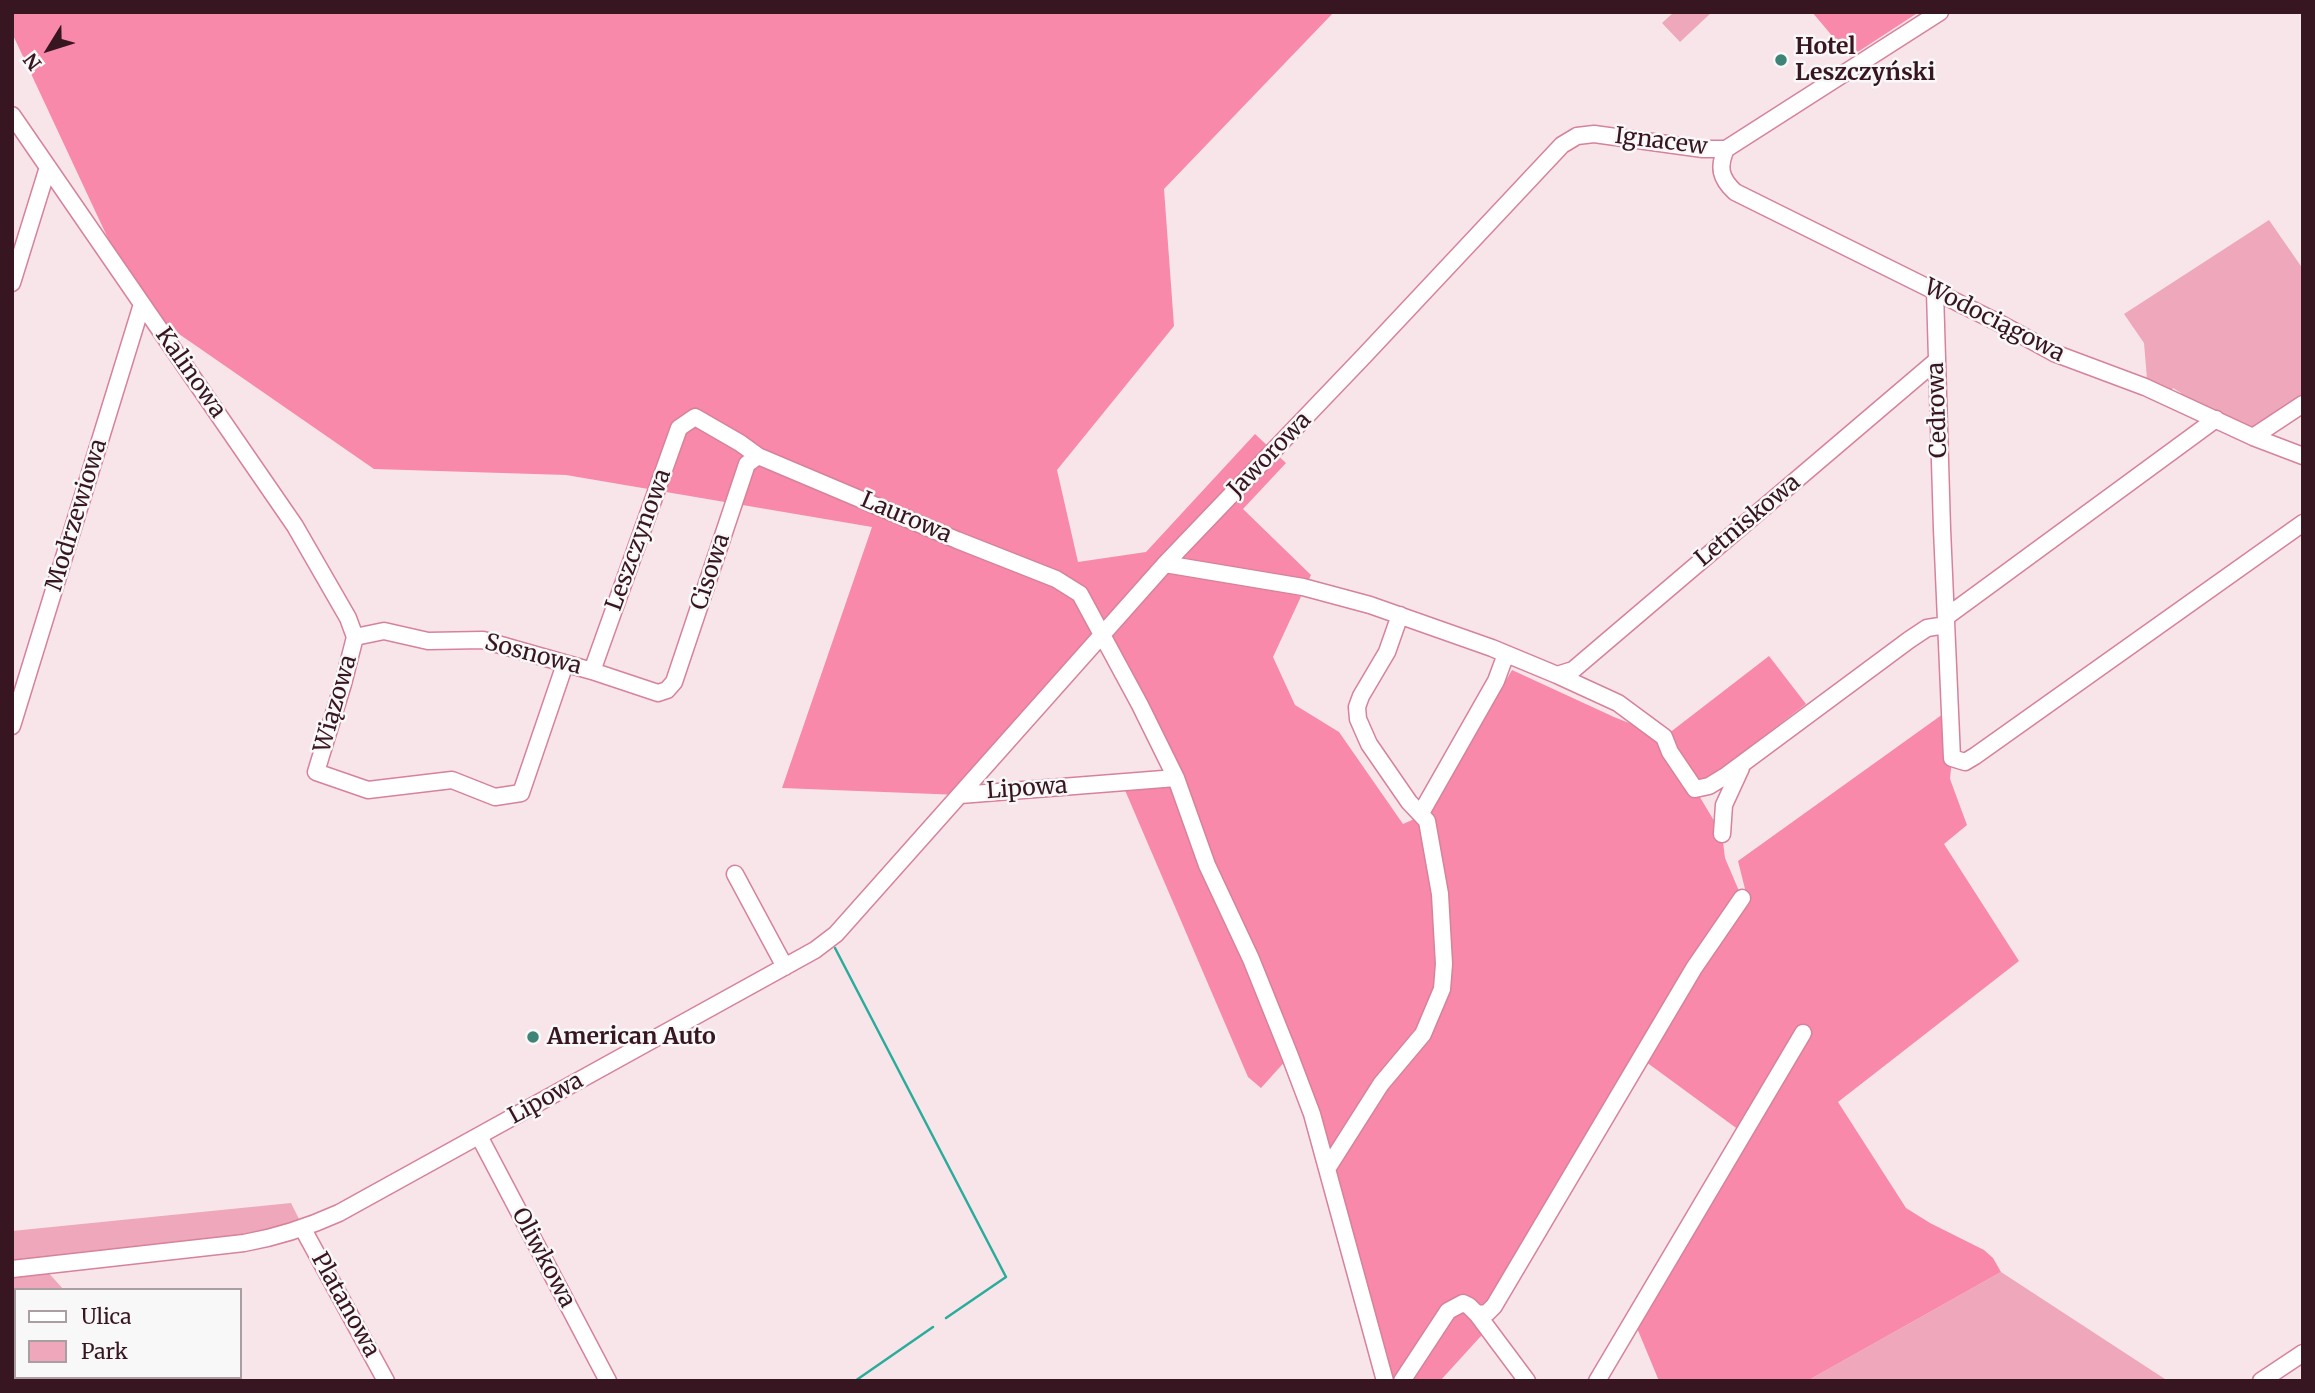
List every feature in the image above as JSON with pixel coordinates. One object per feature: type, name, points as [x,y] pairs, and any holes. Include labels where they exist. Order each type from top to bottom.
[{"type":"street","name":"Ignacew","points":[[1594,134],[1703,149],[1726,149],[1940,12]]},
{"type":"street","name":"Kalinowa","points":[[12,115],[295,526],[348,618],[355,637]]},
{"type":"street","name":"Jaworowa","points":[[960,794],[1165,564],[1562,145],[1577,136],[1594,134]]},
{"type":"street","name":"Wodociągowa","points":[[1726,149],[1720,172],[1734,191],[2054,353],[2145,387],[2253,437],[2303,456]]},
{"type":"street","points":[[12,283],[48,167]]},
{"type":"street","name":"Cedrowa","points":[[1935,291],[1952,758],[1965,762],[2303,523]]},
{"type":"street","name":"Modrzewiowa","points":[[12,726],[142,304]]},
{"type":"street","name":"Letniskowa","points":[[1557,675],[1573,670],[1936,361]]},
{"type":"street","points":[[2253,437],[2303,404]]},
{"type":"street","name":"Laurowa","points":[[695,417],[758,456],[1056,579],[1080,594],[1176,778],[1207,865],[1251,959],[1290,1056],[1312,1114],[1385,1381]]},
{"type":"street","name":"Leszczynowa","points":[[592,671],[679,428],[695,417]]},
{"type":"street","points":[[1165,564],[1304,587],[1399,615],[1557,675],[1618,703],[1664,737],[1670,752],[1695,789],[1709,786],[1909,640],[1927,628],[1946,621],[2216,419]]},
{"type":"street","name":"Cisowa","points":[[667,690],[674,682],[747,464],[758,456]]},
{"type":"street","points":[[1327,1169],[1381,1084],[1423,1034],[1441,989],[1444,964],[1440,894],[1427,821],[1409,802],[1369,744],[1358,719],[1357,707],[1361,696],[1387,652],[1399,615]]},
{"type":"street","name":"Sosnowa","points":[[355,637],[384,631],[428,641],[483,640],[659,693],[667,690]]},
{"type":"street","name":"Wiązowa","points":[[355,637],[316,772],[368,790],[452,780],[495,797],[521,793],[565,664]]},
{"type":"street","points":[[1421,813],[1496,681],[1506,654]]},
{"type":"street","points":[[1722,834],[1727,798],[1746,760]]},
{"type":"street","name":"Lipowa","points":[[12,1269],[244,1243],[303,1229],[340,1213],[815,950],[836,934],[960,794],[1176,778]]},
{"type":"street","points":[[735,874],[785,967]]},
{"type":"street","points":[[1477,1314],[1486,1313],[1494,1306],[1694,968],[1742,898]]},
{"type":"street","points":[[1597,1381],[1803,1033]]},
{"type":"street","name":"Oliwkowa","points":[[479,1136],[608,1381]]},
{"type":"street","name":"Platanowa","points":[[303,1229],[386,1381]]},
{"type":"street","points":[[1402,1381],[1448,1311],[1463,1303],[1477,1314],[1527,1381]]},
{"type":"street","points":[[2260,1381],[2303,1353]]},
{"type":"green space","points":[[1674,12],[1712,12],[1680,42],[1662,23]]},
{"type":"green space","points":[[2269,220],[2303,269],[2303,400],[2256,431],[2182,396],[2173,388],[2171,391],[2147,379],[2144,343],[2124,314]]},
{"type":"green space","points":[[291,1203],[300,1221],[300,1229],[12,1261],[12,1231]]},
{"type":"green space","points":[[45,1269],[62,1288],[14,1288],[14,1301],[12,1273]]},
{"type":"green space","points":[[2001,1272],[2168,1381],[1807,1381]]},
{"type":"shaded area","points":[[12,12],[1334,12],[1164,189],[1174,326],[1057,470],[1078,562],[1146,552],[1255,434],[1286,463],[1243,509],[1311,575],[1273,657],[1295,705],[1339,732],[1403,824],[1428,813],[1512,670],[1664,737],[1769,656],[1806,704],[1695,789],[1722,834],[1725,858],[1742,898],[1747,897],[1738,861],[1950,709],[1950,779],[1967,825],[1944,844],[2019,961],[1838,1102],[1906,1208],[1984,1250],[1993,1258],[2001,1272],[1807,1381],[1659,1381],[1637,1328],[1743,1133],[1642,1059],[1481,1336],[1440,1381],[1390,1381],[1289,1057],[1261,1088],[1248,1077],[1121,781],[1175,778],[1102,634],[960,795],[782,788],[872,527],[566,475],[374,469],[140,307],[12,33]]},
{"type":"shaded area","points":[[1812,12],[1919,12],[1850,57]]},
{"type":"waterway","points":[[835,948],[1006,1277],[946,1318]]},
{"type":"waterway","points":[[855,1381],[933,1327]]},
{"type":"place","name":"Hotel Leszczyński","points":[[1781,60]]},
{"type":"place","name":"American Auto","points":[[533,1037]]}]
